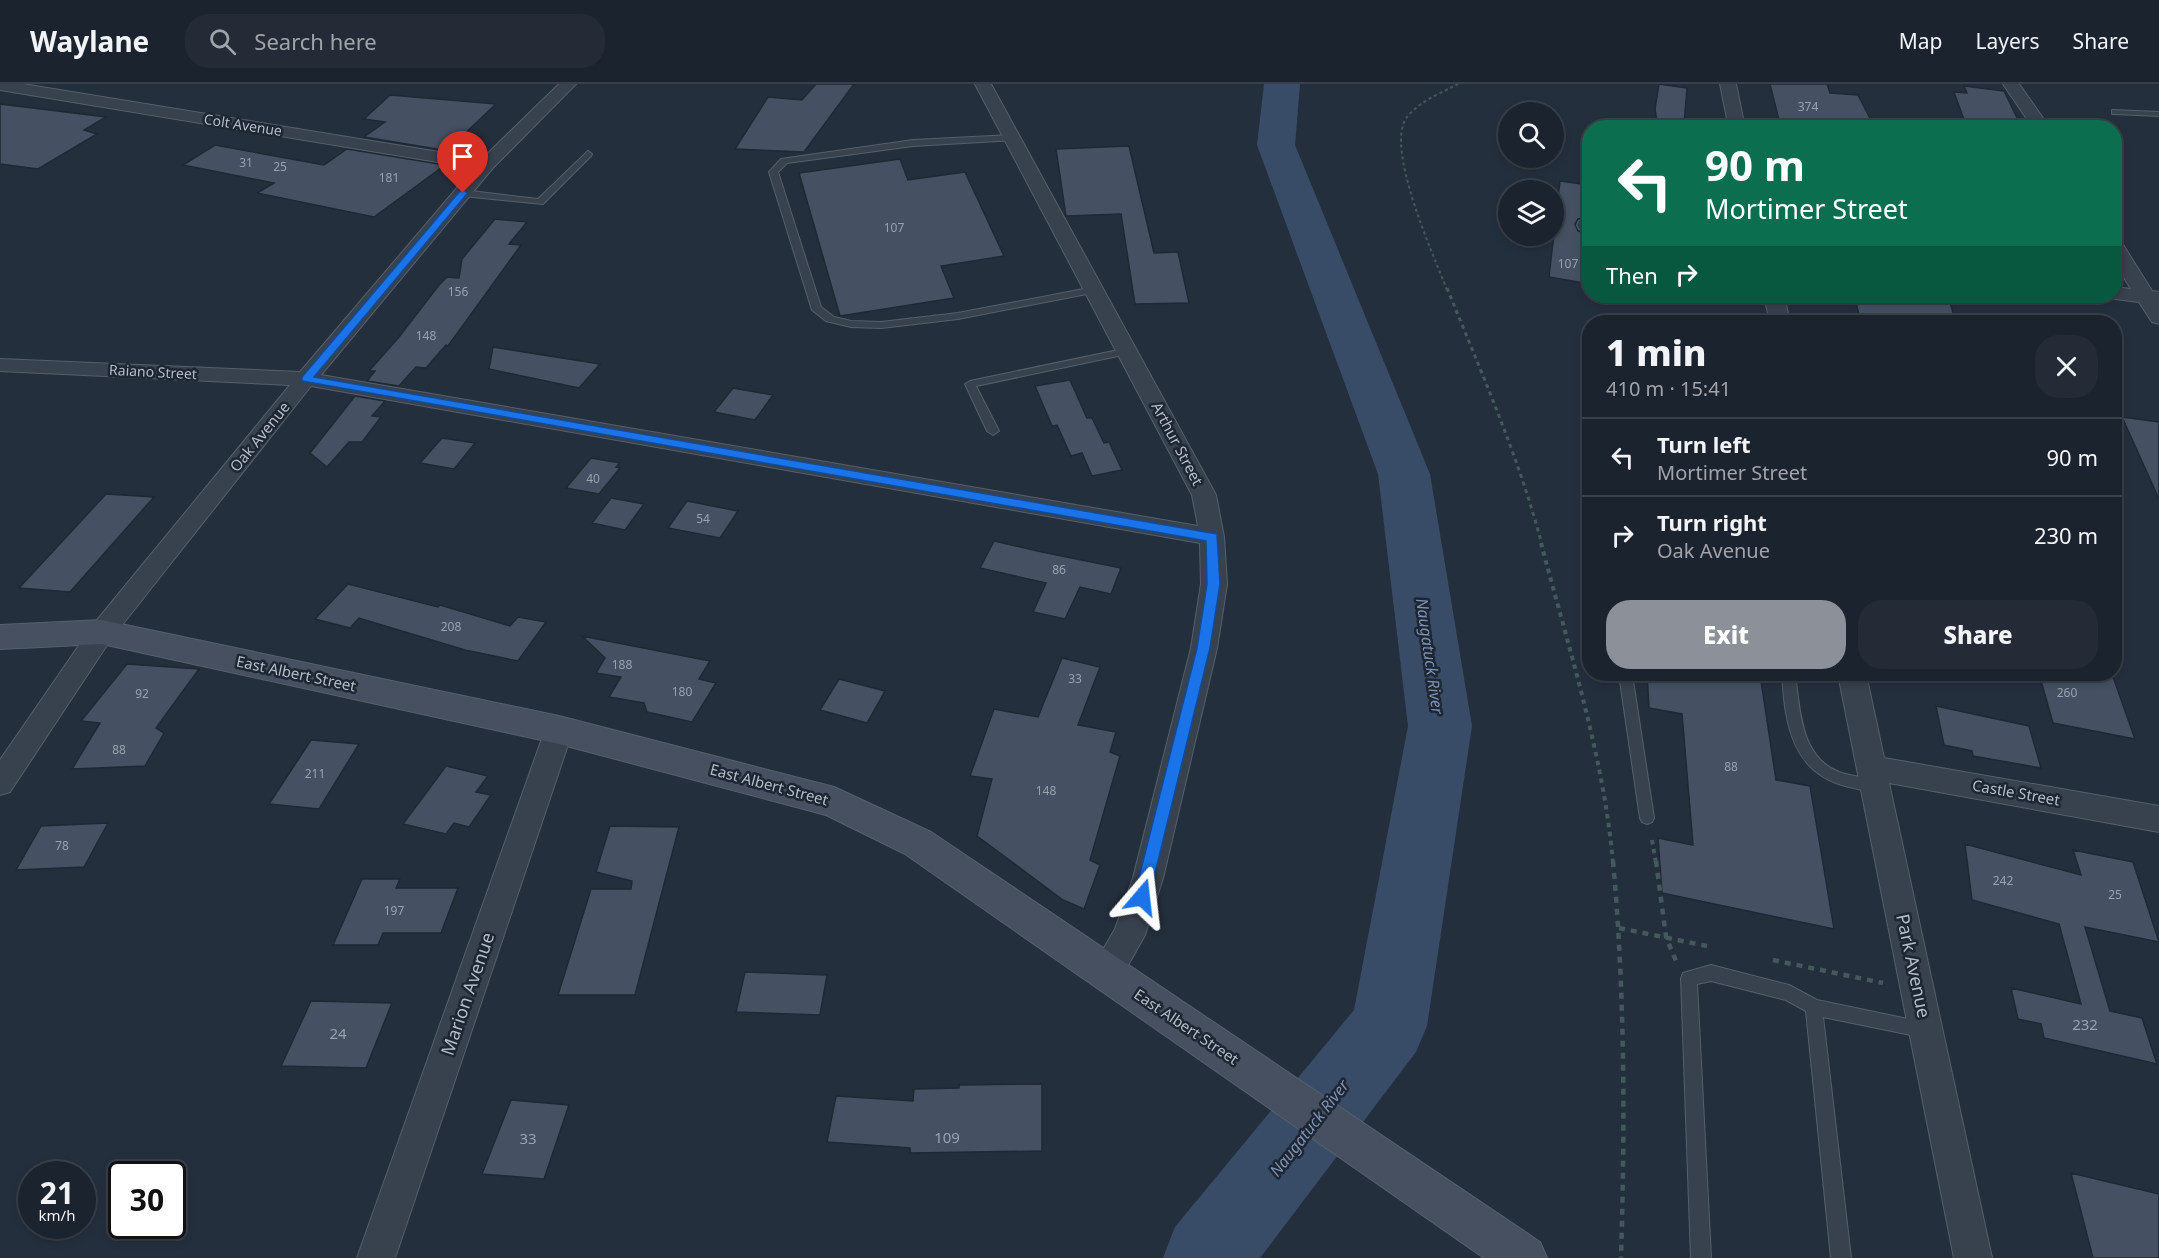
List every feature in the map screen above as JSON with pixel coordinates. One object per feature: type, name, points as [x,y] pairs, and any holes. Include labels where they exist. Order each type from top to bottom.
[{"type":"main road","name":"East Albert Street","points":[[0,637],[102,632],[559,730],[834,802],[918,843],[1524,1258]]},
{"type":"street","name":"Oak Avenue","points":[[0,783],[102,632],[306,379],[486,165],[568,84]]},
{"type":"street","name":"Arthur Street","points":[[983,84],[1204,495],[1212,537],[1214,584],[1204,648],[1148,878],[1130,935],[1106,972]]},
{"type":"street","points":[[1728,84],[1735,120]]},
{"type":"street","points":[[2011,84],[2036,120]]},
{"type":"street","name":"Colt Avenue","points":[[0,85],[486,165]]},
{"type":"street","points":[[2122,257],[2152,298],[2159,318]]},
{"type":"street","points":[[2122,294],[2152,298]]},
{"type":"street","name":"Raiano Street","points":[[0,365],[306,379],[1212,537]]},
{"type":"street","name":"Park Avenue","points":[[1853,681],[1973,1258]]},
{"type":"street","name":"Marion Avenue","points":[[376,1258],[559,730]]},
{"type":"street","name":"Castle Street","points":[[1874,777],[2159,819]]},
{"type":"lane","points":[[2115,112],[2159,114]]},
{"type":"lane","points":[[1012,138],[913,143],[784,161],[773,172],[816,308],[830,320],[855,325],[911,323],[1094,290]]},
{"type":"lane","points":[[463,193],[540,202],[588,154]]},
{"type":"lane","points":[[993,431],[970,384],[1128,351]]},
{"type":"lane","points":[[1626,681],[1647,818]]},
{"type":"lane","points":[[1789,681],[1800,744],[1811,761],[1826,773],[1845,780],[1874,777]]},
{"type":"lane","points":[[1701,1258],[1689,978],[1711,973],[1749,981],[1789,993],[1814,1007],[1927,1030]]},
{"type":"lane","points":[[1814,1007],[1841,1258]]},
{"type":"path","points":[[1458,84],[1421,104],[1406,118],[1401,136],[1403,162],[1407,183],[1427,239],[1500,420],[1533,510],[1597,761],[1611,837],[1619,928],[1625,1119],[1621,1258]]},
{"type":"path","points":[[1647,818],[1657,861],[1669,953],[1689,978]]},
{"type":"building","points":[[816,84],[854,84],[804,152],[735,149],[768,97],[802,100]]},
{"type":"building","points":[[1659,84],[1687,88],[1684,120],[1657,120],[1655,109]]},
{"type":"building","points":[[1770,84],[1827,84],[1830,93],[1858,95],[1871,120],[1779,120]]},
{"type":"building","points":[[1964,86],[2004,91],[2018,120],[1964,120],[1954,92],[1967,93]]},
{"type":"building","points":[[390,95],[496,104],[462,136],[483,137],[461,153],[364,137],[385,122],[364,119]]},
{"type":"building","points":[[0,104],[106,117],[84,130],[97,134],[38,169],[0,164]]},
{"type":"building","points":[[215,145],[324,165],[347,149],[445,165],[374,217],[257,193],[274,183],[183,165]]},
{"type":"building","points":[[1129,146],[1154,253],[1178,252],[1189,303],[1135,304],[1121,214],[1066,216],[1056,149]]},
{"type":"building","points":[[900,159],[908,180],[965,172],[1004,256],[941,266],[954,298],[840,316],[799,173]]},
{"type":"building","points":[[1564,182],[1582,184],[1582,218],[1578,219],[1575,224],[1578,231],[1582,232],[1582,283],[1549,277],[1553,246],[1564,246]]},
{"type":"building","points":[[495,219],[527,222],[509,244],[521,245],[448,346],[446,345],[426,368],[416,367],[399,386],[367,381],[375,371],[369,371],[399,337],[439,285],[447,277],[459,278],[462,259]]},
{"type":"building","points":[[1856,303],[1950,303],[1954,315],[1859,315]]},
{"type":"building","points":[[493,347],[600,364],[579,388],[489,369]]},
{"type":"building","points":[[1070,380],[1087,418],[1092,418],[1104,443],[1109,442],[1122,470],[1092,476],[1082,453],[1071,456],[1057,425],[1052,426],[1035,386]]},
{"type":"building","points":[[733,388],[773,395],[755,420],[714,412]]},
{"type":"building","points":[[355,396],[385,401],[372,416],[381,417],[362,442],[349,442],[327,467],[310,453]]},
{"type":"building","points":[[2122,417],[2159,422],[2159,499]]},
{"type":"building","points":[[442,438],[475,443],[454,469],[420,463]]},
{"type":"building","points":[[591,458],[620,463],[616,467],[620,468],[599,494],[566,488]]},
{"type":"building","points":[[106,494],[154,497],[70,592],[19,588]]},
{"type":"building","points":[[611,498],[644,504],[625,530],[592,523]]},
{"type":"building","points":[[687,501],[738,511],[720,538],[668,528]]},
{"type":"building","points":[[994,541],[1121,568],[1111,594],[1080,587],[1065,619],[1033,612],[1046,583],[980,568]]},
{"type":"building","points":[[348,584],[438,607],[440,605],[510,626],[518,617],[546,622],[518,661],[465,650],[359,618],[350,628],[315,619]]},
{"type":"building","points":[[582,636],[710,661],[699,679],[716,683],[692,722],[647,712],[644,703],[609,697],[621,677],[596,673],[605,658]]},
{"type":"building","points":[[1062,658],[1100,667],[1078,725],[1116,732],[1110,752],[1120,756],[1090,860],[1100,865],[1084,909],[1063,900],[977,836],[992,779],[970,776],[994,709],[1038,717]]},
{"type":"building","points":[[127,664],[199,669],[156,728],[164,733],[145,766],[72,769],[100,723],[81,721]]},
{"type":"building","points":[[839,679],[885,691],[867,723],[820,710]]},
{"type":"building","points":[[1647,681],[1761,681],[1776,780],[1810,786],[1834,929],[1662,893],[1658,838],[1693,845],[1682,714],[1649,708]]},
{"type":"building","points":[[2041,681],[2114,681],[2135,739],[2053,723]]},
{"type":"building","points":[[1936,706],[2029,726],[2041,768],[1973,756],[1972,751],[1944,745]]},
{"type":"building","points":[[311,740],[359,744],[319,809],[269,804]]},
{"type":"building","points":[[446,766],[488,776],[476,792],[491,795],[469,827],[454,823],[446,834],[403,824]]},
{"type":"building","points":[[108,823],[84,867],[16,870],[41,826]]},
{"type":"building","points":[[610,826],[679,827],[635,995],[558,995],[591,889],[631,889],[632,881],[596,872]]},
{"type":"building","points":[[1965,844],[2081,875],[2073,850],[2133,862],[2159,942],[2085,927],[2110,1011],[2142,1018],[2157,1064],[2044,1038],[2041,1024],[2018,1019],[2011,988],[2081,1004],[2059,924],[1972,900]]},
{"type":"building","points":[[362,879],[400,879],[396,888],[458,888],[441,933],[383,933],[378,945],[333,945]]},
{"type":"building","points":[[745,972],[827,975],[820,1015],[736,1012]]},
{"type":"building","points":[[311,1001],[392,1003],[366,1068],[281,1066]]},
{"type":"building","points":[[1042,1084],[1042,1151],[910,1153],[910,1148],[827,1142],[836,1096],[913,1101],[914,1089],[959,1088],[959,1085]]},
{"type":"building","points":[[511,1100],[569,1105],[544,1179],[482,1174]]},
{"type":"building","points":[[2071,1173],[2159,1194],[2159,1258],[2093,1258]]},
{"type":"waterway","name":"Naugatuck River","points":[[1206,1258],[1389,1026],[1440,726],[1404,474],[1276,145],[1282,84]]},
{"type":"route","points":[[463,193],[306,379],[1212,537],[1214,584],[1204,648],[1142,897]]}]
